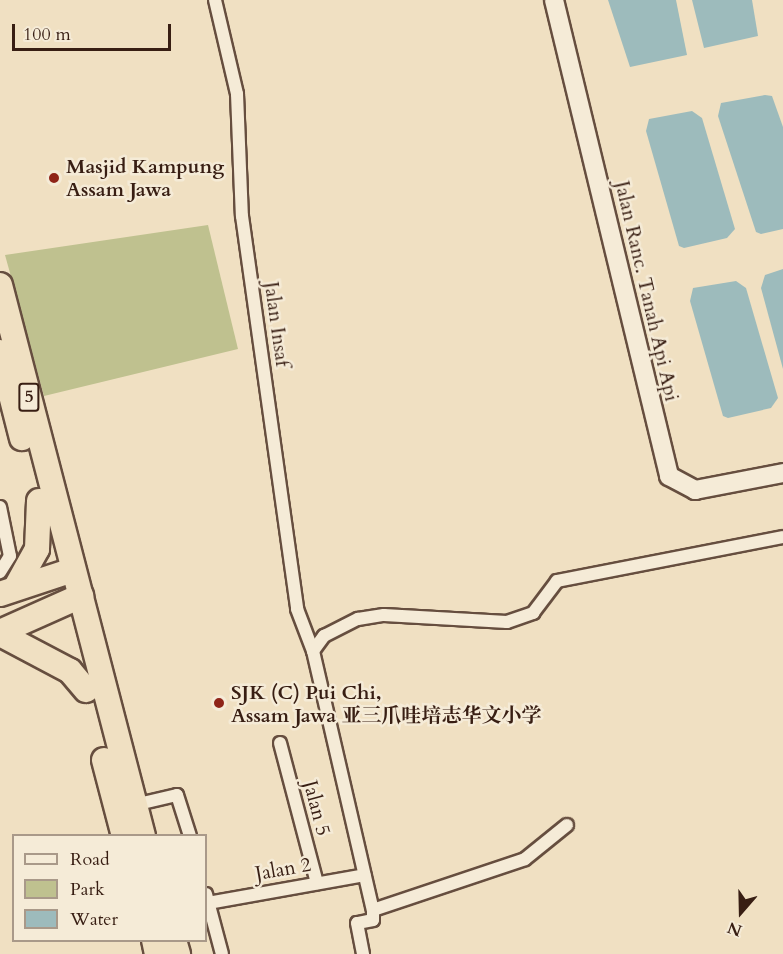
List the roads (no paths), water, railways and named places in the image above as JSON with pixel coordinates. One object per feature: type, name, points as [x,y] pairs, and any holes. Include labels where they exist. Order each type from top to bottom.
[{"type":"highway","name":"5","points":[[0,285],[67,568],[86,690],[123,834]]},
{"type":"highway","name":"5","points":[[0,352],[39,501],[67,568]]},
{"type":"highway","points":[[6,584],[37,549],[39,501]]},
{"type":"highway","points":[[6,584],[67,568]]},
{"type":"highway","name":"5","points":[[71,604],[142,834]]},
{"type":"highway","points":[[0,633],[71,604]]},
{"type":"highway","points":[[0,633],[70,671],[86,690]]},
{"type":"street","name":"Jalan Insaf","points":[[215,0],[237,93],[242,216],[297,609],[313,651],[373,910]]},
{"type":"street","name":"Jalan Ranc. Tanah Api Api","points":[[554,0],[669,476],[695,490],[783,473]]},
{"type":"street","points":[[0,507],[10,556],[6,584]]},
{"type":"street","points":[[313,651],[324,636],[358,619],[384,615],[507,622],[533,614],[557,581],[783,537]]},
{"type":"street","name":"Jalan 5","points":[[280,744],[317,883]]},
{"type":"street","points":[[134,805],[177,795],[189,834]]},
{"type":"street","points":[[363,954],[357,923],[373,920],[373,910],[525,859],[567,825]]},
{"type":"street","name":"Jalan 2","points":[[207,898],[365,875]]},
{"type":"street","points":[[207,898],[222,954]]},
{"type":"water","points":[[608,0],[676,0],[687,55],[630,67]]},
{"type":"water","points":[[692,0],[752,0],[758,36],[704,48]]},
{"type":"water","points":[[765,95],[772,96],[783,127],[783,229],[761,234],[756,232],[718,116],[721,103]]},
{"type":"water","points":[[692,111],[702,118],[735,229],[727,238],[684,248],[679,246],[646,131],[649,119]]},
{"type":"water","points":[[783,269],[783,369],[761,288],[765,275]]},
{"type":"water","points":[[736,281],[746,288],[778,398],[771,408],[728,418],[723,416],[690,301],[693,288]]},
{"type":"place","name":"Masjid Kampung Assam Jawa","points":[[54,178]]},
{"type":"place","name":"SJK (C) Pui Chi, Assam Jawa 亚三爪哇培志华文小学","points":[[219,703]]}]
